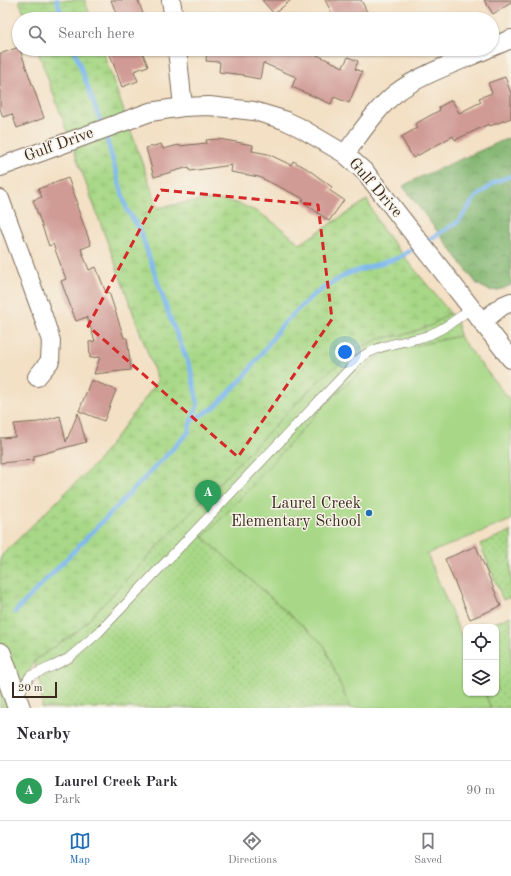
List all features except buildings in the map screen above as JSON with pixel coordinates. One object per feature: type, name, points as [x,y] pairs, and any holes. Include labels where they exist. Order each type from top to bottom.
[{"type":"street","points":[[171,0],[173,12]]},
{"type":"street","points":[[499,44],[511,39]]},
{"type":"street","points":[[178,56],[183,107]]},
{"type":"street","points":[[345,154],[380,110],[396,93],[416,80],[471,56]]},
{"type":"street","name":"Gulf Drive","points":[[0,167],[150,112],[183,107],[222,107],[254,111],[268,115],[299,127],[345,154],[376,185],[511,359]]},
{"type":"street","points":[[0,199],[51,341],[50,361],[37,377]]},
{"type":"street","points":[[482,322],[502,306],[511,302]]},
{"type":"street","points":[[0,654],[15,705]]},
{"type":"lane","points":[[15,705],[30,676],[69,658],[99,632],[355,363],[369,352],[386,345],[428,335],[443,329],[471,308]]},
{"type":"highlighted area","points":[[161,190],[318,205],[332,319],[238,457],[88,326]]},
{"type":"green space","points":[[19,0],[85,0],[89,12],[23,12]]},
{"type":"green space","points":[[40,56],[104,56],[158,208],[204,200],[232,202],[243,205],[273,222],[300,244],[367,200],[382,229],[450,313],[430,326],[404,335],[381,338],[318,381],[79,630],[34,661],[14,708],[0,708],[0,559],[3,554],[97,462],[158,381]]},
{"type":"green space","points":[[511,137],[511,285],[497,290],[490,290],[477,284],[403,186]]},
{"type":"green space","points":[[450,313],[458,324],[459,336],[382,353],[329,400],[249,489],[203,537],[324,645],[350,708],[42,708],[41,685],[34,661],[79,630],[318,381],[357,349],[381,338],[404,335],[430,326]]},
{"type":"green space","name":"Laurel Creek Elementary School","points":[[459,336],[511,402],[511,520],[427,554],[463,640],[463,696],[486,696],[491,708],[350,708],[324,645],[203,537],[249,489],[329,400],[382,353]]},
{"type":"green space","points":[[511,531],[511,597],[503,600],[480,544]]},
{"type":"green space","points":[[511,616],[511,708],[491,708],[486,696],[499,696],[499,624],[491,624]]},
{"type":"waterway","points":[[57,0],[61,12]]},
{"type":"waterway","points":[[77,56],[102,126]]},
{"type":"waterway","points":[[105,133],[127,210],[140,230],[170,318],[190,367],[198,404],[191,421]]},
{"type":"waterway","points":[[425,242],[458,222],[476,197],[495,182],[511,176]]},
{"type":"waterway","points":[[15,612],[188,433],[191,421],[215,407],[245,376],[283,324],[313,295],[347,274],[398,258],[419,245]]},
{"type":"place","name":"Laurel Creek Park","points":[[208,513]]},
{"type":"place","name":"Laurel Creek Elementary School","points":[[369,513]]}]
